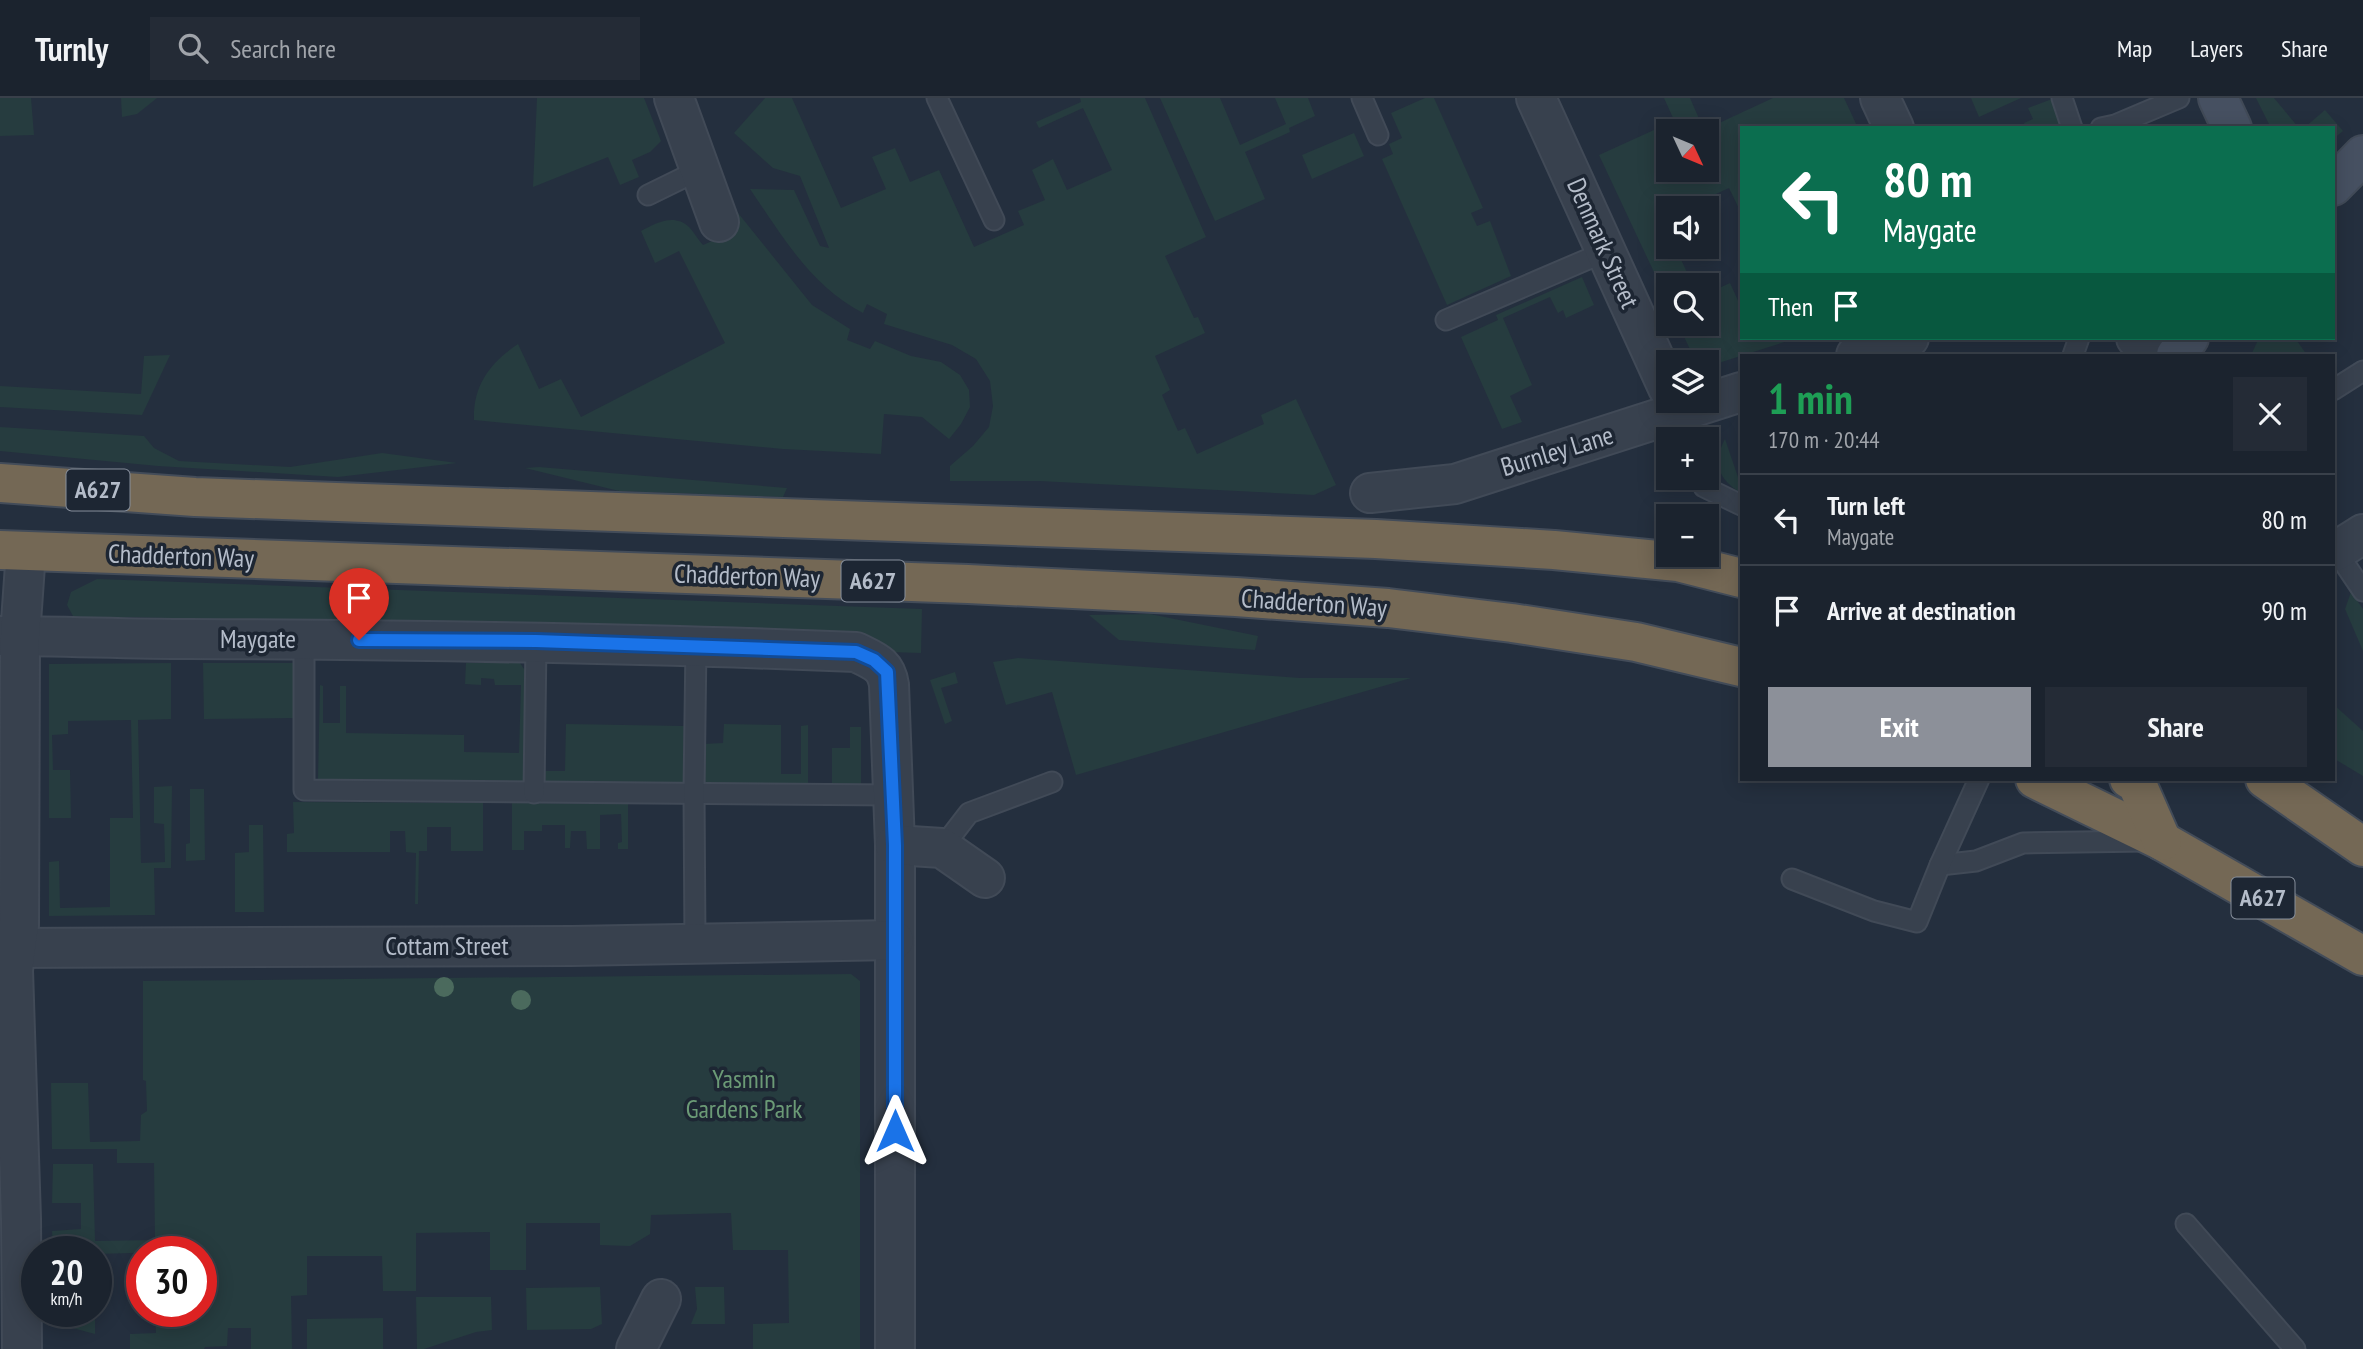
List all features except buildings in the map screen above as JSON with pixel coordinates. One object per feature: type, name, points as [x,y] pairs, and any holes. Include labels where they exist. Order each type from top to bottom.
[{"type":"highway","name":"A627","points":[[0,483],[195,497],[1376,539],[1554,550],[1678,562],[1740,578]]},
{"type":"highway","name":"Chadderton Way","points":[[13,551],[748,576],[1237,597],[1388,608],[1512,623],[1636,642],[1740,667]]},
{"type":"highway","name":"A627","points":[[2039,781],[2162,841],[2363,956]]},
{"type":"highway","points":[[2132,781],[2137,784],[2162,841]]},
{"type":"highway","points":[[2268,781],[2363,846]]},
{"type":"street","points":[[674,98],[719,222]]},
{"type":"street","name":"Denmark Street","points":[[1536,98],[1656,364]]},
{"type":"street","points":[[1881,98],[1893,126]]},
{"type":"street","points":[[2218,98],[2231,126]]},
{"type":"street","points":[[2335,184],[2363,155]]},
{"type":"street","points":[[1859,354],[1903,340]]},
{"type":"street","points":[[2140,340],[2167,354]]},
{"type":"street","points":[[2177,354],[2187,340]]},
{"type":"street","name":"Burnley Lane","points":[[1719,398],[1740,392]]},
{"type":"street","name":"Burnley Lane","points":[[1366,483],[1455,484],[1667,413]]},
{"type":"street","points":[[13,551],[10,636],[19,925],[8,948],[13,970],[21,1194],[22,1349]]},
{"type":"street","name":"Maygate","points":[[10,636],[536,641],[856,652],[874,660],[887,672],[894,795]]},
{"type":"street","points":[[894,795],[895,1349]]},
{"type":"street","points":[[895,845],[942,848],[985,878]]},
{"type":"street","name":"Cottam Street","points":[[8,948],[572,946],[894,940]]},
{"type":"street","points":[[636,1349],[662,1299]]},
{"type":"lane","points":[[937,98],[994,220]]},
{"type":"lane","points":[[1362,98],[1378,135]]},
{"type":"lane","points":[[2062,98],[2072,126]]},
{"type":"lane","points":[[2110,126],[2179,98]]},
{"type":"lane","points":[[648,195],[699,170]]},
{"type":"lane","points":[[1447,320],[1607,251]]},
{"type":"lane","points":[[2335,389],[2363,371]]},
{"type":"lane","points":[[1708,490],[1740,505]]},
{"type":"lane","points":[[2344,546],[2363,591]]},
{"type":"lane","points":[[304,639],[304,790],[894,795]]},
{"type":"lane","points":[[534,793],[536,641]]},
{"type":"lane","points":[[695,942],[696,646]]},
{"type":"lane","points":[[1792,879],[1874,911],[1917,922],[1978,781]]},
{"type":"lane","points":[[942,848],[970,813],[1052,782]]},
{"type":"lane","points":[[1940,865],[1976,861],[2023,843],[2162,841]]},
{"type":"lane","points":[[2186,1224],[2295,1349]]},
{"type":"green space","points":[[0,98],[31,98],[34,135],[0,136]]},
{"type":"green space","points":[[121,98],[157,98],[137,114],[122,117]]},
{"type":"green space","points":[[537,98],[644,98],[661,141],[650,152],[632,160],[639,177],[620,185],[608,157],[533,187]]},
{"type":"green space","points":[[765,98],[792,98],[841,208],[886,189],[872,157],[895,148],[910,182],[939,170],[974,247],[1024,225],[1018,211],[1045,200],[1032,170],[1053,159],[1067,190],[1112,170],[1083,108],[1039,128],[1036,122],[1081,102],[1080,98],[1145,98],[1206,237],[1165,256],[1194,318],[1198,317],[1205,333],[1155,356],[1170,390],[1162,395],[1178,431],[1185,428],[1197,454],[1264,424],[1261,415],[1296,399],[1336,485],[1314,495],[1039,481],[950,481],[950,466],[973,446],[989,427],[993,406],[990,381],[976,359],[952,345],[884,324],[887,314],[867,304],[863,313],[845,302],[828,289],[799,258],[750,189],[794,190],[820,246],[829,248],[800,176],[773,168],[734,133]]},
{"type":"green space","points":[[1160,98],[1220,98],[1240,145],[1286,124],[1275,98],[1308,98],[1315,116],[1289,128],[1290,132],[1245,152],[1265,199],[1215,221]]},
{"type":"green space","points":[[1425,98],[1434,98],[1483,208],[1471,213],[1477,226],[1490,221],[1511,276],[1447,305],[1382,159],[1393,154],[1389,144],[1402,138],[1391,113]]},
{"type":"green space","points":[[1664,98],[1690,98],[1699,119],[1674,119]]},
{"type":"green space","points":[[1773,98],[1844,98],[1857,126],[1740,126],[1740,211],[1729,188],[1712,196],[1656,196],[1656,259],[1681,259],[1687,273],[1656,273],[1656,276],[1599,155],[1654,130],[1656,182],[1719,182],[1719,123]]},
{"type":"green space","points":[[1971,98],[2021,98],[1979,117]]},
{"type":"green space","points":[[2256,98],[2274,98],[2297,126],[2270,126]]},
{"type":"green space","points":[[2052,99],[2061,126],[2025,126],[2024,123],[2033,119],[2028,108]]},
{"type":"green space","points":[[2325,110],[2343,131],[2335,137],[2335,126],[2306,126]]},
{"type":"green space","points":[[1354,133],[1364,156],[1312,179],[1302,155]]},
{"type":"green space","points":[[726,198],[812,305],[850,329],[847,340],[870,349],[875,341],[911,356],[941,362],[960,375],[969,390],[970,407],[949,439],[922,417],[884,414],[881,454],[783,449],[474,420],[474,407],[485,376],[499,359],[518,344],[539,389],[561,379],[581,417],[725,343],[679,251],[655,263],[641,231],[665,221],[677,221],[689,227],[703,245],[737,230]]},
{"type":"green space","points":[[1582,277],[1594,305],[1566,318],[1563,310],[1558,313],[1550,297],[1503,318],[1532,385],[1510,396],[1522,422],[1502,429],[1461,337],[1498,320],[1496,315]]},
{"type":"green space","points":[[1730,283],[1740,305],[1740,340],[1791,340],[1719,363],[1719,350],[1690,350],[1684,336],[1719,336],[1719,288]]},
{"type":"green space","points":[[2258,340],[2296,340],[2306,354],[2251,354]]},
{"type":"green space","points":[[170,355],[142,415],[0,407],[0,386],[141,394],[144,356]]},
{"type":"green space","points":[[0,427],[144,436],[154,448],[179,461],[290,467],[382,453],[457,463],[338,477],[158,466],[0,451]]},
{"type":"green space","points":[[1725,439],[1740,483],[1740,492],[1722,476],[1719,456]]},
{"type":"green space","points":[[525,468],[787,488],[783,497],[619,491]]},
{"type":"green space","points":[[97,579],[922,609],[921,653],[889,652],[817,634],[129,617],[83,622],[73,616],[67,605],[71,592]]},
{"type":"green space","points":[[2351,592],[2363,609],[2363,651],[2345,609]]},
{"type":"green space","points":[[1150,614],[1258,636],[1255,650],[1119,640],[1089,615]]},
{"type":"green space","points":[[1018,658],[1300,678],[1411,678],[1076,775],[1052,692],[1006,705],[993,662]]},
{"type":"green space","points":[[171,663],[171,719],[138,720],[141,863],[165,862],[164,824],[154,823],[154,787],[172,786],[171,868],[154,868],[155,915],[49,916],[49,862],[59,861],[60,908],[110,907],[110,818],[133,818],[131,720],[68,721],[68,734],[52,735],[53,770],[70,770],[71,818],[49,818],[49,664]]},
{"type":"green space","points":[[203,663],[293,663],[293,718],[204,719]]},
{"type":"green space","points":[[466,663],[520,663],[526,672],[523,785],[318,781],[320,685],[323,686],[323,723],[340,723],[340,686],[346,686],[346,733],[464,735],[464,752],[519,753],[521,685],[495,685],[494,679],[481,678],[481,685],[465,684]]},
{"type":"green space","points":[[955,672],[958,683],[941,688],[952,721],[945,724],[930,680]]},
{"type":"green space","points":[[2335,706],[2363,731],[2363,776],[2335,759]]},
{"type":"green space","points":[[566,724],[684,726],[683,784],[545,782],[545,771],[565,771]]},
{"type":"green space","points":[[724,724],[781,725],[781,774],[801,774],[801,726],[808,725],[808,785],[703,785],[703,744],[723,743]]},
{"type":"green space","points":[[850,727],[861,727],[861,786],[832,786],[832,748],[850,748]]},
{"type":"green space","points":[[190,789],[204,789],[205,860],[186,861],[186,844],[190,843]]},
{"type":"green space","points":[[293,802],[483,803],[483,851],[451,851],[451,827],[427,827],[427,851],[419,851],[418,904],[415,904],[416,853],[406,852],[405,831],[390,831],[390,852],[287,852],[287,834],[294,833]]},
{"type":"green space","points":[[512,803],[628,804],[628,849],[618,849],[618,843],[622,842],[621,814],[600,815],[600,849],[587,849],[586,831],[571,831],[570,848],[565,848],[565,825],[542,825],[542,831],[524,831],[524,850],[512,850]]},
{"type":"green space","points":[[249,825],[263,825],[264,912],[235,912],[235,853],[249,852]]},
{"type":"green space","name":"Yasmin Gardens Park","points":[[851,974],[860,981],[860,1349],[753,1349],[753,1324],[789,1323],[788,1250],[733,1250],[731,1213],[651,1215],[650,1234],[630,1246],[600,1245],[600,1223],[526,1223],[526,1270],[490,1270],[490,1232],[416,1233],[416,1291],[383,1291],[382,1256],[307,1256],[307,1295],[291,1296],[292,1349],[251,1349],[251,1328],[228,1328],[227,1346],[204,1349],[130,1349],[130,1334],[156,1333],[156,1327],[217,1327],[217,1236],[155,1236],[154,1163],[117,1163],[117,1149],[52,1149],[51,1083],[88,1083],[90,1142],[140,1141],[141,1115],[147,1111],[146,1081],[143,1080],[143,981]]},
{"type":"green space","name":"Yasmin Gardens Park","points":[[53,1164],[93,1164],[95,1236],[52,1236],[52,1231],[81,1229],[81,1203],[52,1203]]},
{"type":"green space","name":"Yasmin Gardens Park","points":[[126,1240],[126,1253],[112,1254],[112,1241]]},
{"type":"green space","points":[[600,1287],[602,1324],[591,1329],[527,1330],[526,1288]]},
{"type":"green space","points":[[695,1287],[724,1287],[725,1324],[691,1324],[697,1309]]},
{"type":"green space","points":[[416,1297],[491,1297],[492,1330],[417,1349]]},
{"type":"green space","points":[[383,1318],[383,1349],[307,1349],[307,1319]]},
{"type":"green space","points":[[69,1327],[95,1327],[95,1334]]},
{"type":"route","points":[[359,640],[536,641],[856,652],[874,660],[887,672],[889,685],[895,845],[895,1131]]}]
